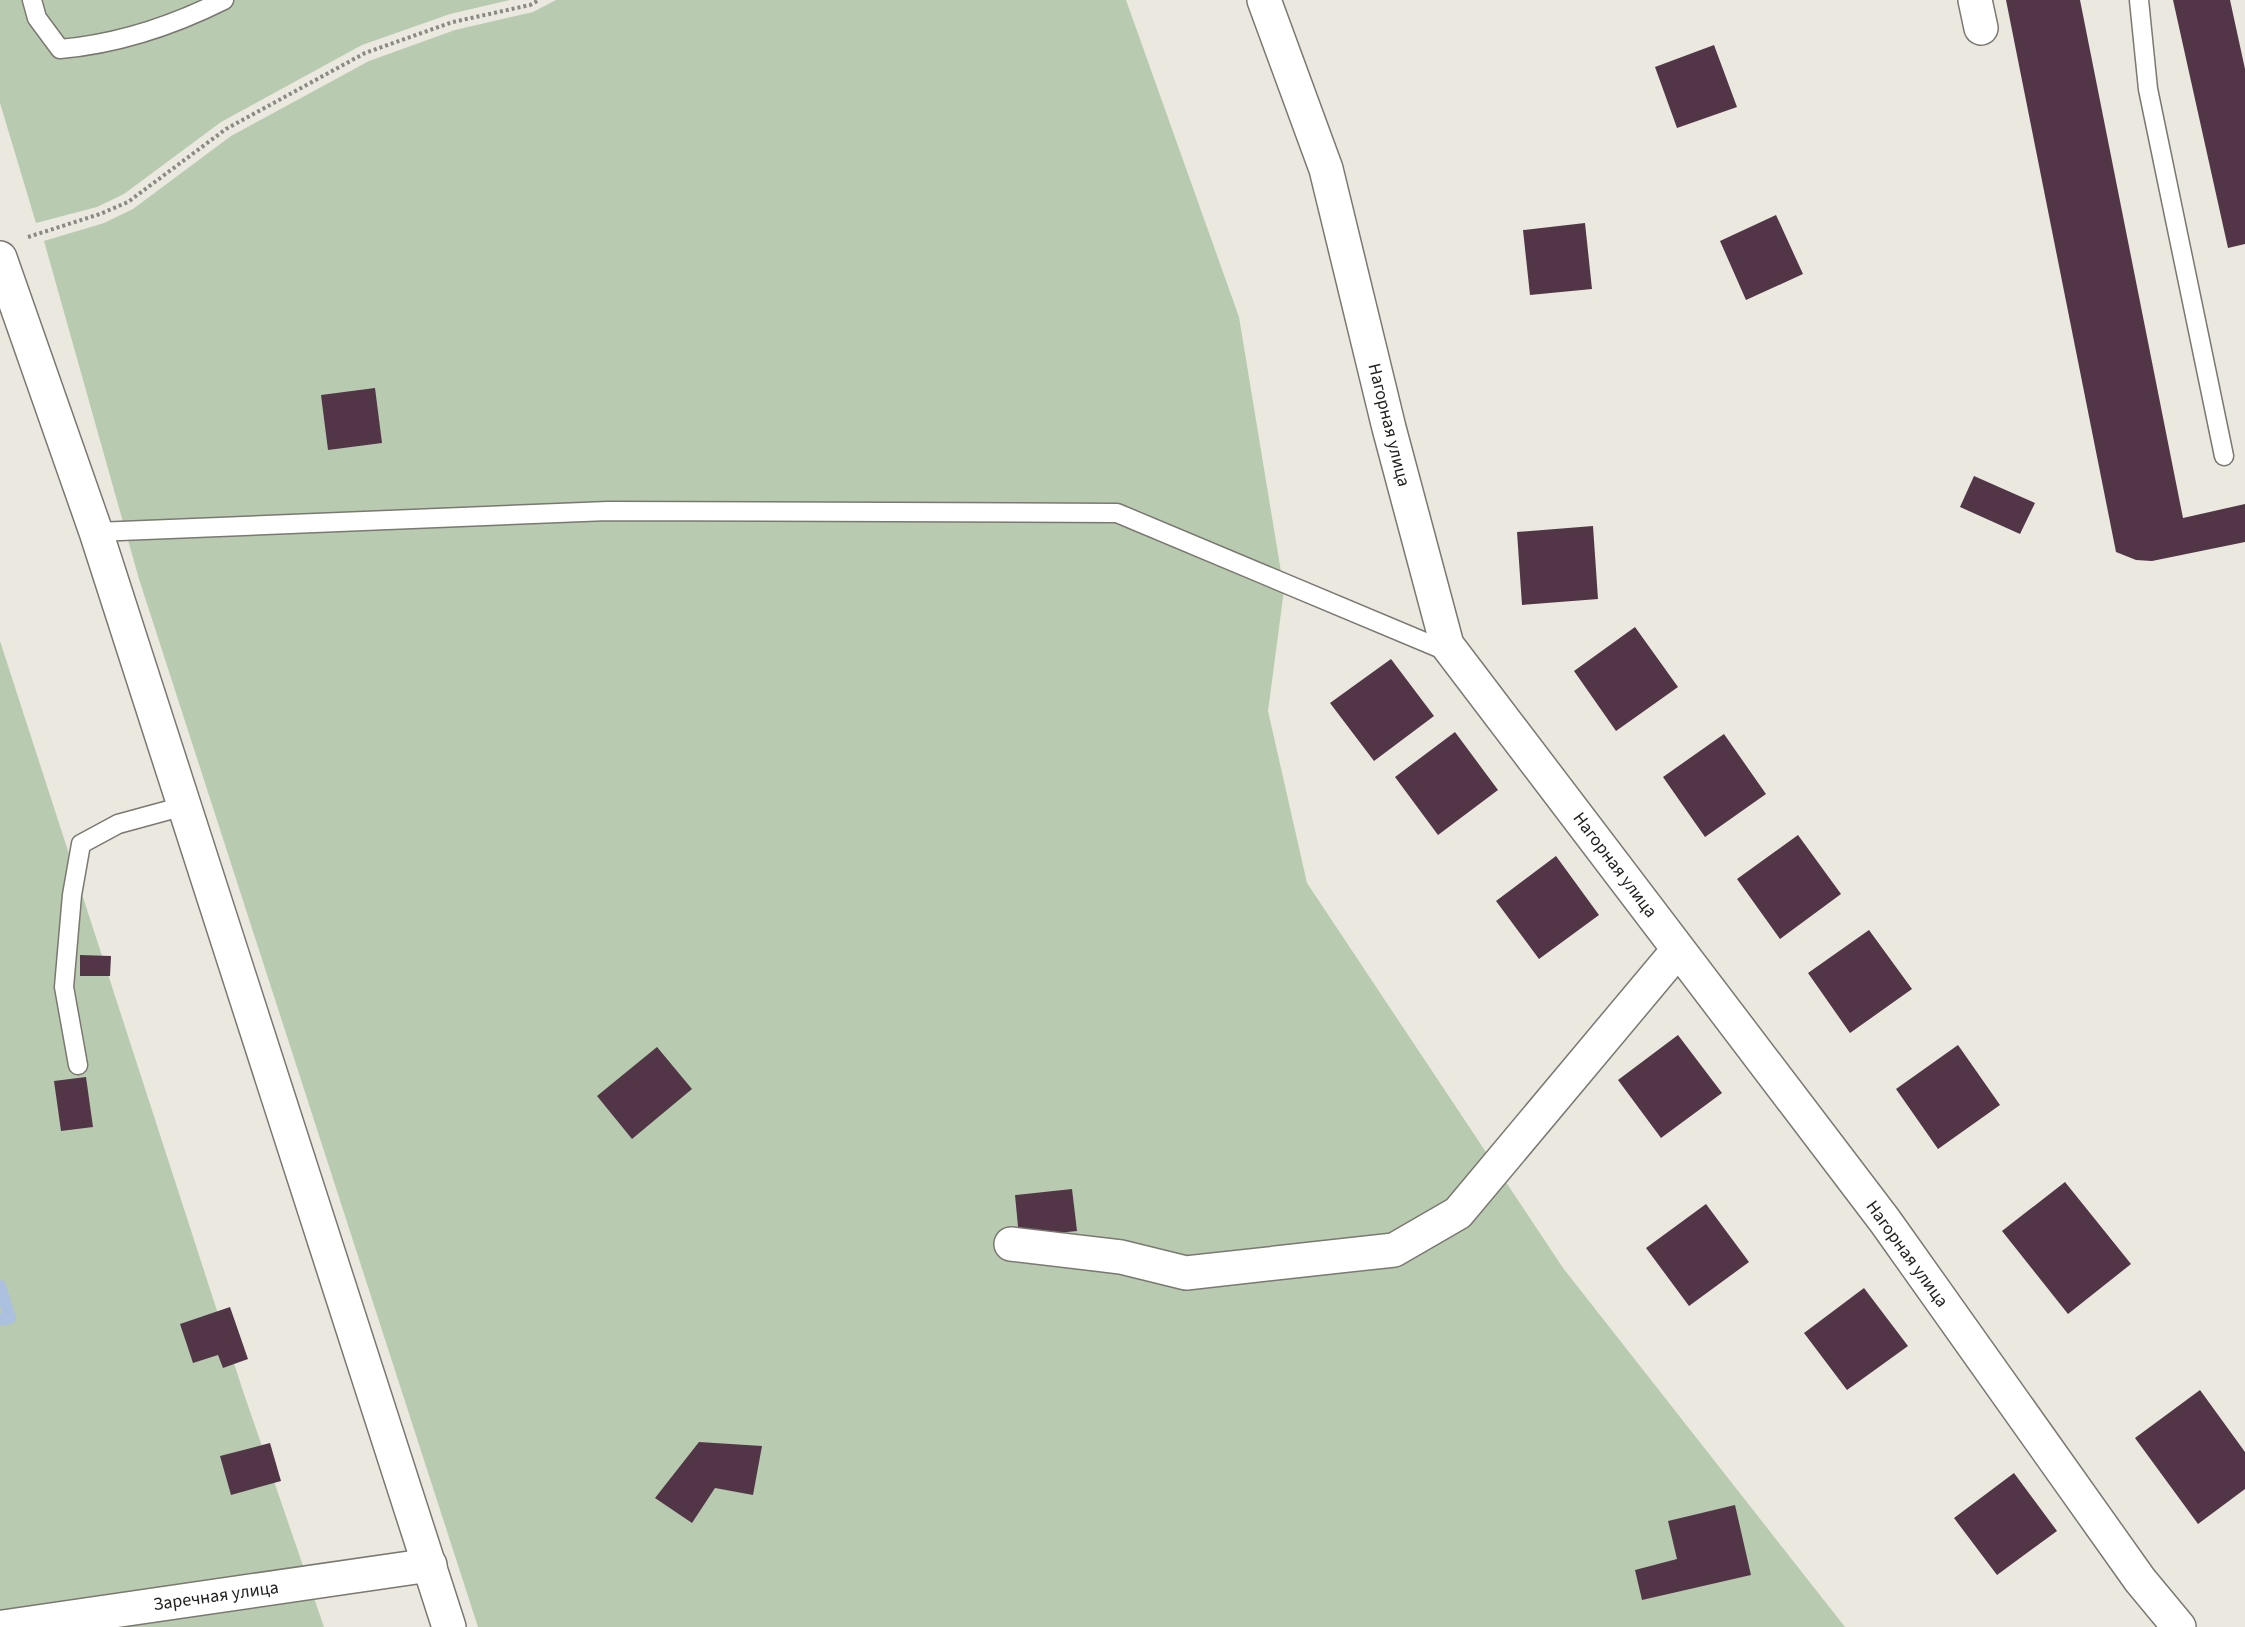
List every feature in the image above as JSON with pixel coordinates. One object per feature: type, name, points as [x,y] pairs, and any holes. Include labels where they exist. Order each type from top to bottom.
[{"type":"street","name":"Нагорная улица","points":[[1264,0],[1326,169],[1389,428],[1448,645],[1884,1221],[2140,1580],[2179,1627]]},
{"type":"street","points":[[11,248],[96,532],[450,1627]]},
{"type":"street","points":[[1011,1244],[1121,1257],[1186,1273],[1394,1250],[1458,1214],[1678,950]]},
{"type":"street","name":"Заречная улица","points":[[3,1627],[430,1565]]},
{"type":"lane","points":[[32,0],[38,18],[60,49],[98,45],[184,20],[224,0]]},
{"type":"lane","points":[[2139,0],[2148,89],[2224,456]]},
{"type":"lane","points":[[96,532],[608,511],[1117,513],[1457,656]]},
{"type":"lane","points":[[78,1065],[64,987],[72,895],[81,844],[118,824],[184,806]]},
{"type":"path","points":[[11,248],[128,202],[226,129],[365,53],[453,22],[539,0]]},
{"type":"green space","points":[[0,0],[510,0],[450,14],[362,45],[221,122],[124,194],[97,207],[36,223],[0,103]]},
{"type":"green space","points":[[556,0],[1126,0],[1239,317],[1284,590],[1268,711],[1307,883],[1563,1268],[1845,1627],[478,1627],[139,579],[44,241],[104,223],[133,209],[231,136],[369,61],[455,30],[533,12]]},
{"type":"green space","points":[[0,641],[243,1391],[324,1627],[0,1627]]},
{"type":"building","points":[[2006,0],[2080,0],[2183,518],[2245,504],[2245,542],[2152,561],[2136,560],[2116,552]]},
{"type":"building","points":[[2173,0],[2230,0],[2245,69],[2245,244],[2228,248]]},
{"type":"building","points":[[1714,45],[1737,107],[1677,128],[1655,67]]},
{"type":"building","points":[[1776,215],[1803,274],[1746,300],[1720,241]]},
{"type":"building","points":[[1585,223],[1592,289],[1530,295],[1523,230]]},
{"type":"building","points":[[375,388],[382,443],[328,450],[321,395]]},
{"type":"building","points":[[1974,476],[2035,503],[2020,534],[1960,507]]},
{"type":"building","points":[[1593,526],[1598,599],[1522,605],[1517,532]]},
{"type":"building","points":[[1635,627],[1678,687],[1616,731],[1574,671]]},
{"type":"building","points":[[1391,659],[1434,716],[1374,761],[1330,703]]},
{"type":"building","points":[[1455,732],[1498,790],[1438,835],[1395,777]]},
{"type":"building","points":[[1724,734],[1766,794],[1705,837],[1663,777]]},
{"type":"building","points":[[1798,835],[1841,894],[1780,939],[1737,879]]},
{"type":"building","points":[[1556,856],[1599,915],[1539,959],[1496,901]]},
{"type":"building","points":[[1869,930],[1912,989],[1850,1033],[1808,973]]},
{"type":"building","points":[[80,955],[111,956],[110,976],[80,976]]},
{"type":"building","points":[[1678,1035],[1722,1093],[1661,1138],[1618,1080]]},
{"type":"building","points":[[1958,1045],[2000,1105],[1938,1149],[1896,1089]]},
{"type":"building","points":[[657,1047],[692,1089],[632,1139],[597,1096]]},
{"type":"building","points":[[86,1077],[93,1127],[61,1131],[54,1081]]},
{"type":"building","points":[[2065,1182],[2131,1264],[2068,1314],[2002,1231]]},
{"type":"building","points":[[1072,1189],[1077,1231],[1019,1237],[1015,1195]]},
{"type":"building","points":[[1706,1204],[1749,1262],[1689,1306],[1646,1248]]},
{"type":"building","points":[[1864,1288],[1908,1346],[1847,1390],[1804,1333]]},
{"type":"building","points":[[230,1307],[248,1359],[223,1368],[218,1355],[193,1363],[180,1324]]},
{"type":"building","points":[[2200,1390],[2245,1452],[2245,1489],[2198,1524],[2135,1438]]},
{"type":"building","points":[[699,1442],[762,1446],[753,1495],[715,1488],[692,1523],[655,1498]]},
{"type":"building","points":[[270,1443],[281,1481],[231,1495],[220,1456]]},
{"type":"building","points":[[2014,1473],[2057,1531],[1997,1575],[1954,1518]]},
{"type":"building","points":[[1735,1505],[1751,1575],[1642,1600],[1635,1570],[1677,1559],[1668,1521]]},
{"type":"waterway","points":[[0,1286],[10,1318],[0,1320]]}]
